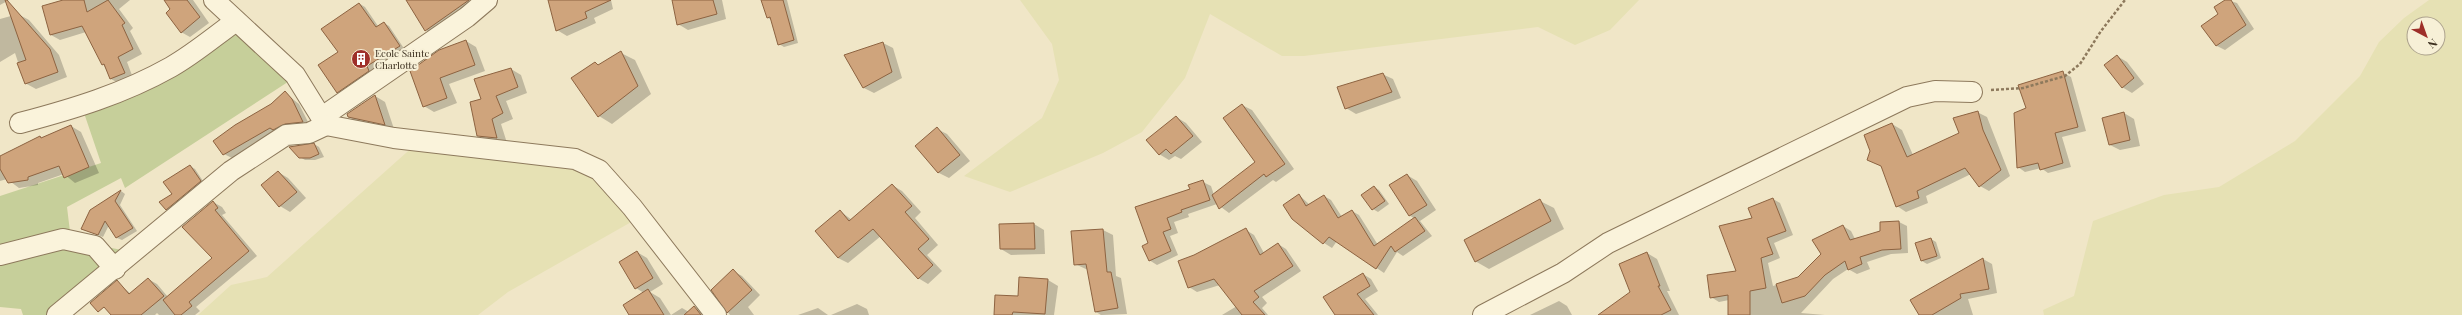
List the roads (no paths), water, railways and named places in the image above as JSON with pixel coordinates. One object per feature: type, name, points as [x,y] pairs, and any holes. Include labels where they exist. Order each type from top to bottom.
[{"type":"street","points":[[214,0],[295,75],[324,121],[394,138],[575,159],[599,170],[632,207],[716,315]]},
{"type":"street","points":[[57,315],[115,269],[231,171],[286,135],[309,133],[467,17],[487,0]]},
{"type":"street","points":[[20,123],[81,107],[127,90],[172,66],[236,21]]},
{"type":"street","points":[[1483,315],[1563,273],[1608,243],[1906,97],[1935,91],[1972,92]]},
{"type":"street","points":[[0,255],[63,239],[95,246],[115,269]]},
{"type":"place","name":"Ecole Sainte Charlotte","points":[[361,59]]}]
